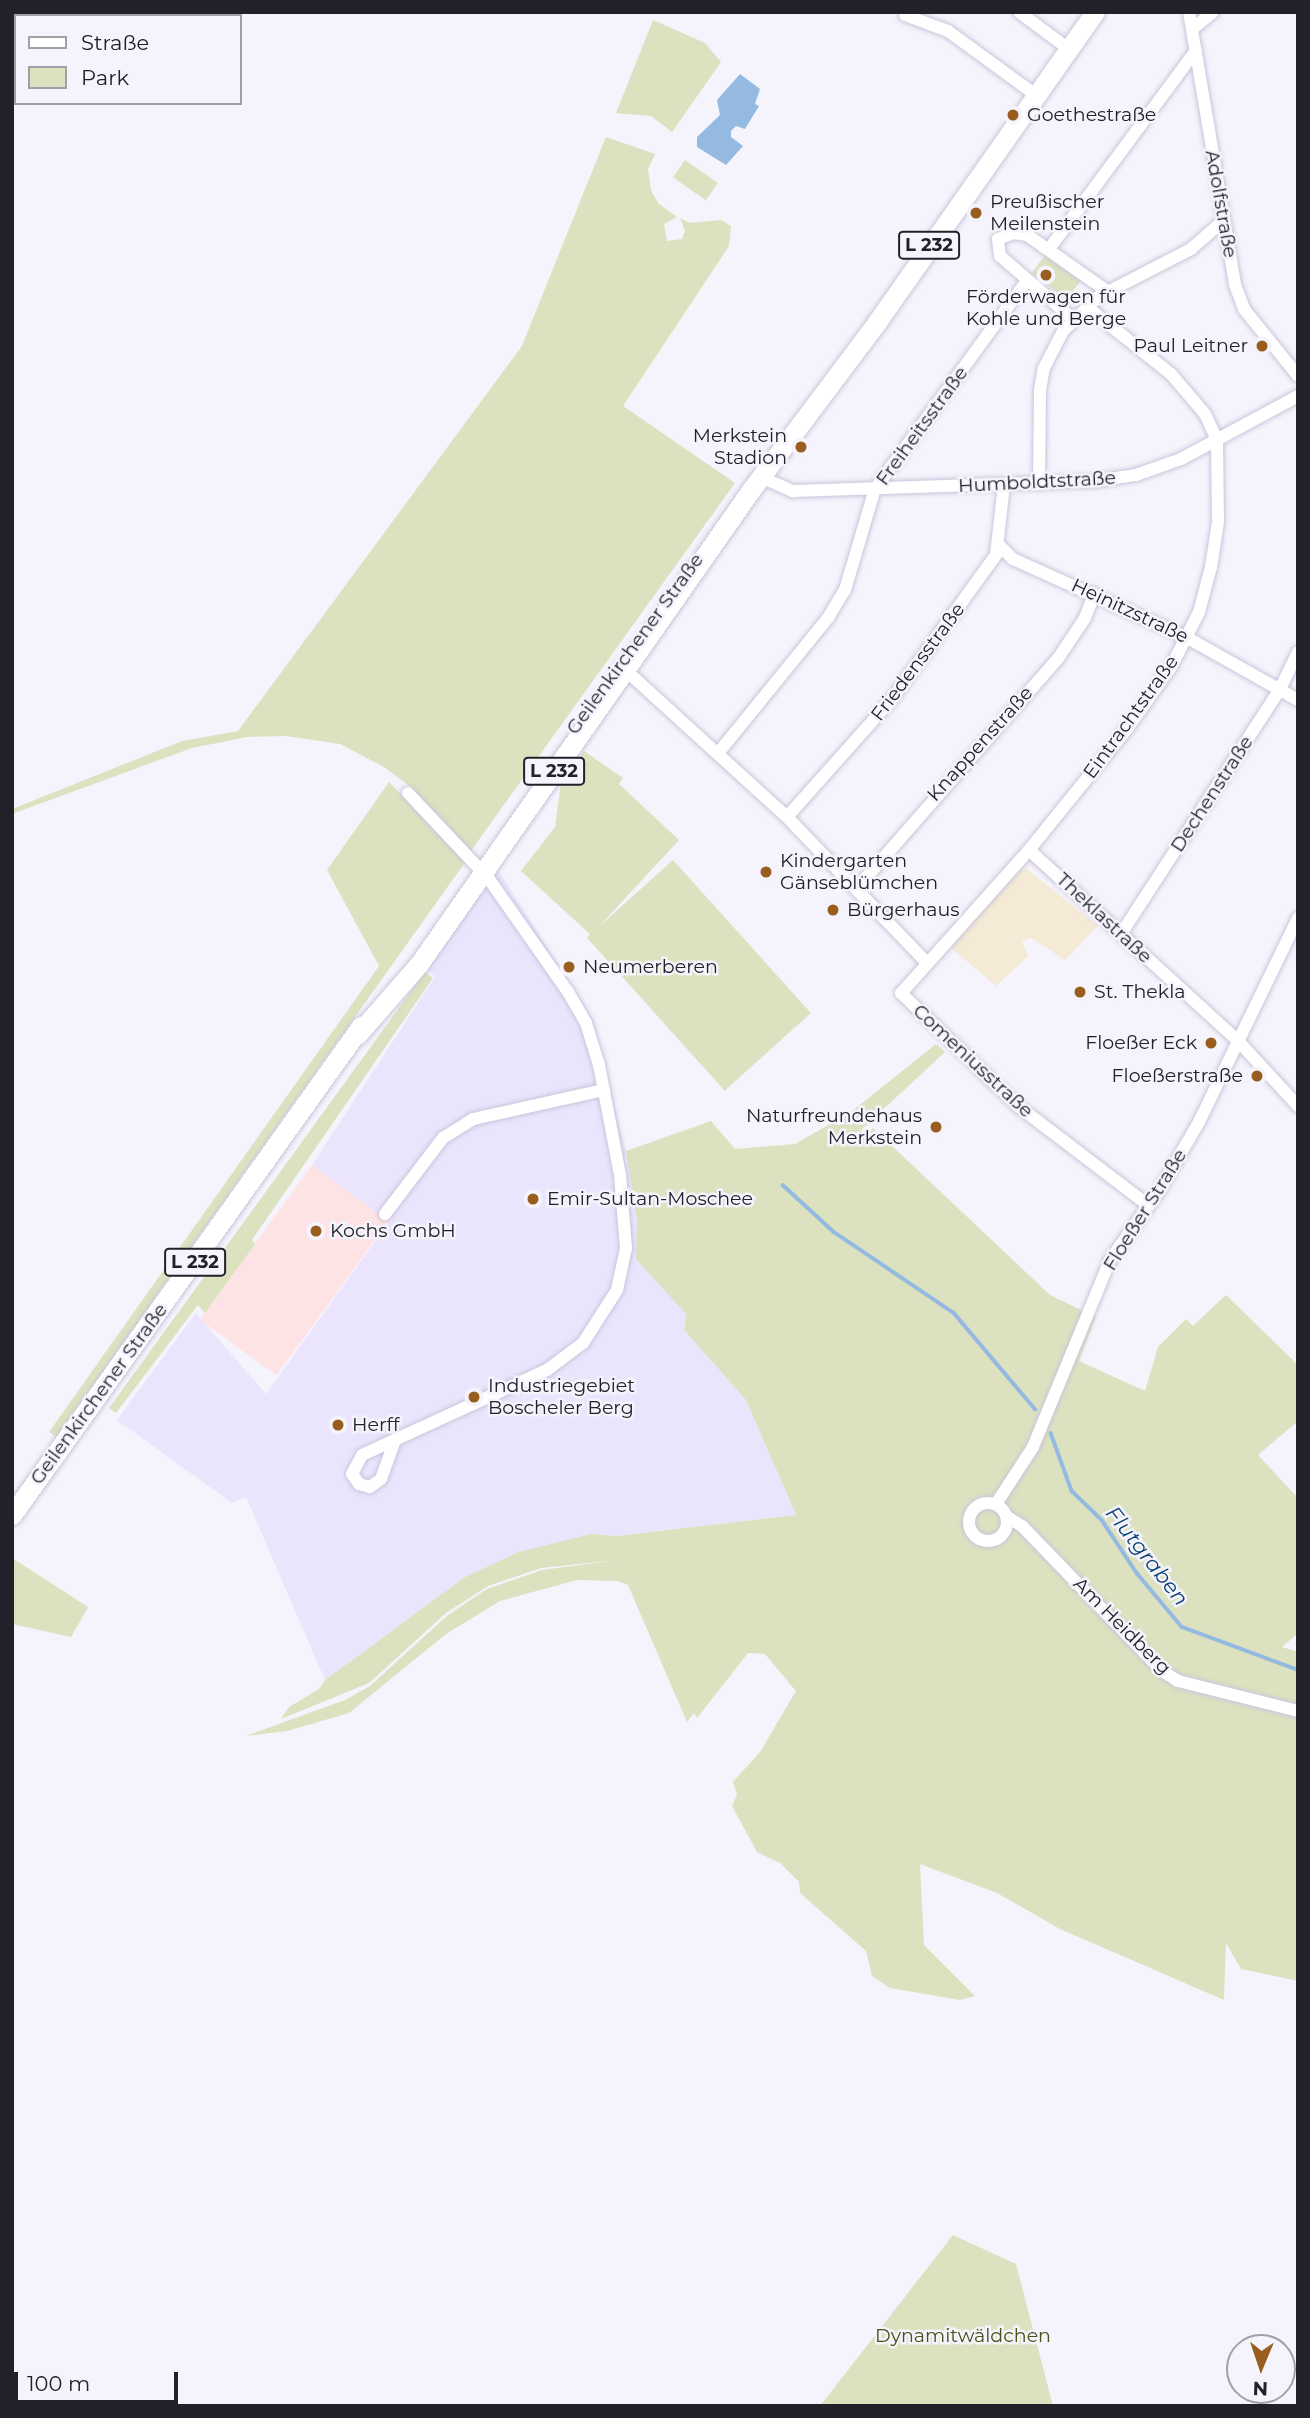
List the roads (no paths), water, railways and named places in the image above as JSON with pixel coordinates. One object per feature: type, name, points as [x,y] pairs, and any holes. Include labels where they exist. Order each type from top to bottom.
[{"type":"main road","name":"Geilenkirchener Straße","points":[[12,1515],[357,1035],[419,964],[480,870],[737,503],[747,496],[761,477],[1095,12]]},
{"type":"street","points":[[1019,12],[1070,50]]},
{"type":"street","name":"Adolfstraße","points":[[1189,12],[1224,220],[1244,309],[1298,376]]},
{"type":"street","points":[[1192,29],[1213,12]]},
{"type":"street","points":[[905,15],[948,31],[1037,96]]},
{"type":"street","points":[[1049,249],[1196,50]]},
{"type":"street","points":[[1040,484],[1040,390],[1044,368],[1074,320],[1107,291],[1191,249],[1224,220]]},
{"type":"street","points":[[1074,320],[1026,282],[1000,256],[998,239],[1014,233],[1049,249],[1107,291]]},
{"type":"street","name":"Freiheitsstraße","points":[[719,752],[839,599],[876,489],[1026,282]]},
{"type":"street","name":"Eintrachtstraße","points":[[925,961],[1030,850],[1127,729],[1171,667],[1186,637],[1211,567],[1218,523],[1216,440],[1205,414],[1171,374],[1087,307]]},
{"type":"street","name":"Humboldtstraße","points":[[761,477],[793,491],[1040,484],[1136,475],[1216,440],[1298,396]]},
{"type":"street","points":[[999,545],[1004,485]]},
{"type":"street","name":"Heinitzstraße","points":[[999,545],[1013,559],[1186,637],[1298,700]]},
{"type":"street","name":"Friedensstraße","points":[[787,817],[892,699],[999,545]]},
{"type":"street","name":"Knappenstraße","points":[[857,888],[1059,657],[1085,618],[1094,594]]},
{"type":"street","name":"Dechenstraße","points":[[1121,934],[1280,689],[1298,652]]},
{"type":"street","points":[[624,668],[787,817],[925,961]]},
{"type":"street","points":[[395,1440],[547,1370],[583,1343],[607,1311],[624,1265],[626,1214],[604,1090],[592,1042],[568,992],[480,870],[408,793]]},
{"type":"street","name":"Theklastraße","points":[[1030,850],[1240,1043],[1298,1106]]},
{"type":"street","name":"Floeßer Straße","points":[[1006,1516],[1007,1526],[997,1538],[986,1540],[973,1532],[973,1511],[983,1504],[996,1504],[1021,1469],[1046,1416],[1110,1260],[1148,1205],[1240,1043],[1298,918]]},
{"type":"street","name":"Comeniusstraße","points":[[925,961],[901,993],[1018,1106],[1148,1205]]},
{"type":"street","points":[[385,1214],[443,1138],[473,1119],[604,1090]]},
{"type":"street","points":[[996,1504],[1006,1516]]},
{"type":"street","name":"Am Heidberg","points":[[1006,1516],[1178,1681],[1298,1711]]},
{"type":"water","points":[[740,74],[760,89],[755,104],[759,106],[745,129],[736,126],[731,131],[731,137],[743,146],[726,165],[697,147],[697,137],[720,115],[717,100]]},
{"type":"waterway","name":"Flutgraben","points":[[783,1185],[834,1232],[954,1313],[1035,1409]]},
{"type":"waterway","name":"Flutgraben","points":[[1051,1433],[1072,1491],[1102,1520],[1137,1573],[1182,1627],[1298,1670]]},
{"type":"place","name":"Goethestraße","points":[[1013,115]]},
{"type":"place","name":"Preußischer Meilenstein","points":[[976,213]]},
{"type":"place","name":"Förderwagen für Kohle und Berge","points":[[1046,275]]},
{"type":"place","name":"Paul Leitner","points":[[1262,346]]},
{"type":"place","name":"Merkstein Stadion","points":[[801,447]]},
{"type":"place","name":"Kindergarten Gänseblümchen","points":[[766,872]]},
{"type":"place","name":"Bürgerhaus","points":[[833,910]]},
{"type":"place","name":"Neumerberen","points":[[569,967]]},
{"type":"place","name":"St. Thekla","points":[[1080,992]]},
{"type":"place","name":"Floeßer Eck","points":[[1211,1043]]},
{"type":"place","name":"Floeßerstraße","points":[[1257,1076]]},
{"type":"place","name":"Naturfreundehaus Merkstein","points":[[936,1127]]},
{"type":"place","name":"Emir-Sultan-Moschee","points":[[533,1199]]},
{"type":"place","name":"Kochs GmbH","points":[[316,1231]]},
{"type":"place","name":"Industriegebiet Boscheler Berg","points":[[474,1397]]},
{"type":"place","name":"Herff","points":[[338,1425]]},
{"type":"park label","name":"Dynamitwäldchen","points":[[963,2336]]}]
